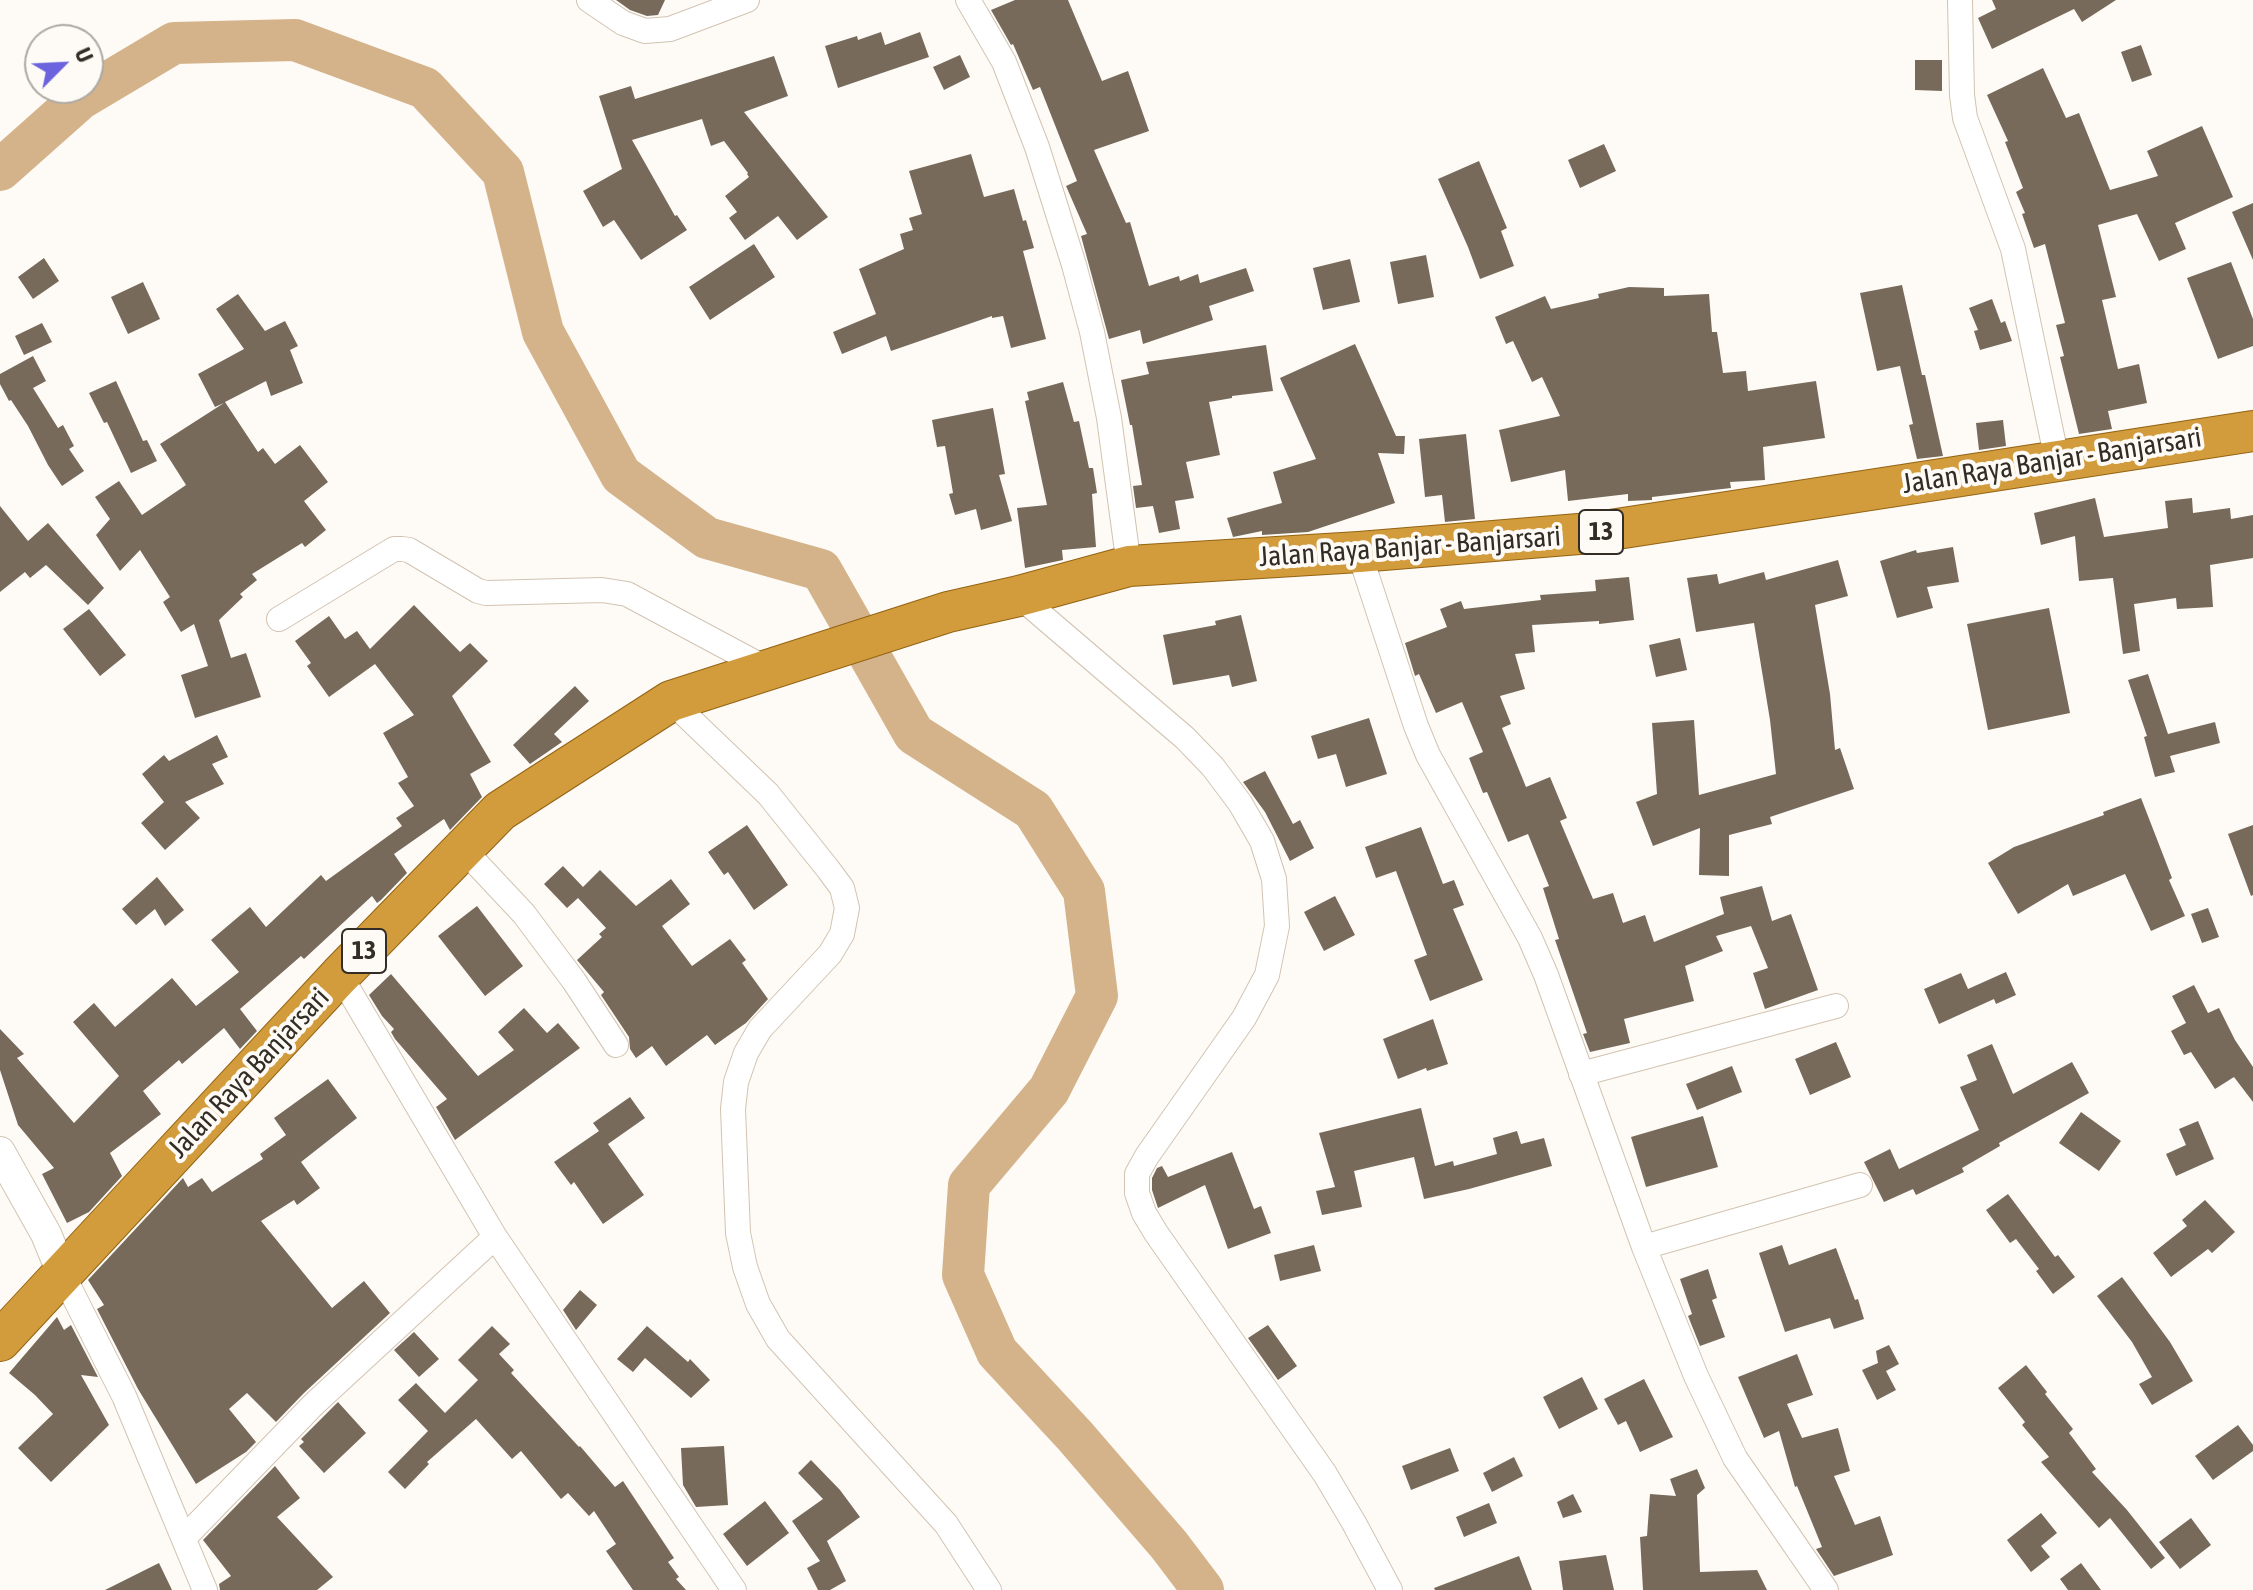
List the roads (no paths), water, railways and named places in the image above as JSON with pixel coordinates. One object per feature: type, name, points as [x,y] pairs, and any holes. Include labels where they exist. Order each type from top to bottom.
[{"type":"highway","name":"Jalan Raya Banjar - Banjarsari","points":[[784,664],[948,612],[1129,566],[1359,552],[1591,533],[2253,431]]},
{"type":"highway","name":"Jalan Raya Banjarsari","points":[[0,1341],[340,975],[500,811],[671,701],[784,664]]},
{"type":"street","points":[[589,0],[623,23],[645,31],[670,29],[747,0]]},
{"type":"street","points":[[968,0],[1004,62],[1037,147],[1074,265],[1092,332],[1109,418],[1129,566]]},
{"type":"street","points":[[1960,0],[1965,118],[2013,249],[2057,460]]},
{"type":"street","points":[[279,619],[394,549],[402,549],[486,593],[602,590],[627,594],[784,664]]},
{"type":"street","points":[[1359,552],[1422,740],[1530,938],[1546,975],[1644,1247],[1696,1376],[1735,1458],[1826,1590]]},
{"type":"street","points":[[1019,596],[1185,738],[1213,767],[1240,803],[1262,841],[1274,879],[1277,926],[1267,975],[1244,1018],[1147,1156],[1137,1174],[1137,1193],[1156,1233],[1325,1474],[1390,1590]]},
{"type":"street","points":[[671,701],[768,794],[842,888],[847,908],[842,934],[830,954],[760,1029],[746,1053],[736,1082],[733,1109],[738,1233],[749,1280],[758,1304],[778,1339],[946,1524],[989,1590]]},
{"type":"street","points":[[463,849],[524,914],[574,981],[616,1045]]},
{"type":"street","points":[[340,975],[495,1237],[734,1590]]},
{"type":"street","points":[[1581,1074],[1836,1006]]},
{"type":"street","points":[[0,1152],[46,1234],[63,1275],[124,1396],[205,1590]]},
{"type":"street","points":[[1644,1247],[1860,1185]]},
{"type":"street","points":[[184,1538],[314,1404],[495,1237]]},
{"type":"waterway","points":[[0,170],[80,99],[174,43],[295,40],[425,88],[503,172],[543,332],[621,475],[707,538],[821,570],[914,734],[1033,810],[1084,891],[1097,996],[1049,1090],[969,1185],[963,1275],[997,1352],[1075,1436],[1169,1545],[1203,1590]]}]
